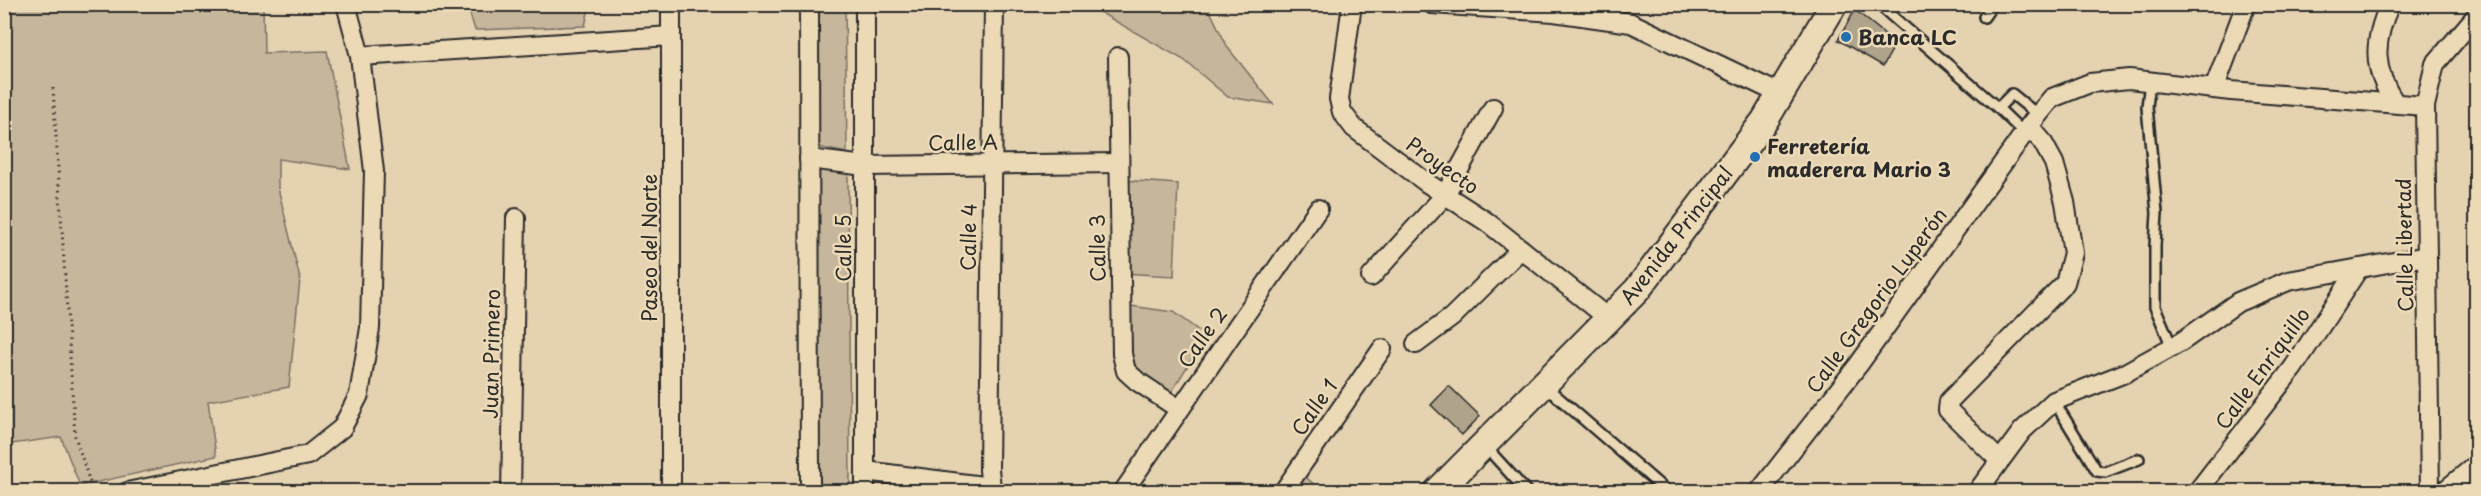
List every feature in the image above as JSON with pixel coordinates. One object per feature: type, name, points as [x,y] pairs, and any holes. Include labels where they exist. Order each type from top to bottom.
[{"type":"street","points":[[128,492],[308,455],[342,428],[359,395],[370,328],[374,171],[360,56],[346,4]]},
{"type":"street","name":"Paseo del Norte","points":[[671,4],[671,492]]},
{"type":"street","points":[[809,4],[810,492]]},
{"type":"street","name":"Calle 5","points":[[865,4],[865,492]]},
{"type":"street","name":"Calle 4","points":[[992,483],[991,165],[994,4]]},
{"type":"street","name":"Proyecto","points":[[1352,4],[1339,99],[1342,112],[1362,134],[1445,195],[1487,222],[1608,318]]},
{"type":"street","points":[[1432,4],[1554,12],[1605,11],[1782,95]]},
{"type":"street","name":"Avenida Principal","points":[[1437,492],[1636,290],[1782,95],[1834,4]]},
{"type":"street","points":[[2214,89],[2246,4]]},
{"type":"street","points":[[2390,4],[2378,38],[2377,57],[2379,76],[2395,103]]},
{"type":"street","name":"Calle Libertad","points":[[2430,492],[2425,106],[2435,64],[2476,16]]},
{"type":"street","points":[[360,56],[671,36]]},
{"type":"street","name":"Calle 3","points":[[1118,57],[1122,354],[1126,371],[1179,409]]},
{"type":"street","name":"Calle Gregorio Luperón","points":[[1759,492],[1859,364],[2052,98],[2090,83],[2129,79],[2214,89],[2425,106]]},
{"type":"street","points":[[1371,277],[1445,195],[1493,108]]},
{"type":"street","points":[[1999,460],[1948,410],[1947,405],[1949,400],[2065,283],[2073,253],[2065,202],[2054,163],[2031,125]]},
{"type":"street","name":"Calle A","points":[[809,159],[865,166],[1118,163]]},
{"type":"street","name":"Calle 2","points":[[1123,492],[1318,209]]},
{"type":"street","name":"Juan Primero","points":[[511,492],[516,218]]},
{"type":"street","points":[[1416,344],[1452,317],[1521,249]]},
{"type":"street","points":[[1977,492],[2022,431],[2054,401],[2125,373],[2172,347],[2238,302],[2288,281],[2427,256]]},
{"type":"street","name":"Calle Enriquillo","points":[[2197,492],[2293,368],[2360,268]]},
{"type":"street","name":"Calle 1","points":[[1283,492],[1382,349]]},
{"type":"street","points":[[2443,492],[2476,465]]},
{"type":"street","points":[[865,471],[992,483]]},
{"type":"lane","points":[[1878,4],[1998,108],[2031,125]]},
{"type":"lane","points":[[1984,17],[1993,4]]},
{"type":"lane","points":[[2150,81],[2147,107],[2157,213],[2155,307],[2172,347]]},
{"type":"lane","points":[[1998,108],[2012,94],[2031,125]]},
{"type":"lane","points":[[1544,385],[1664,489]]},
{"type":"lane","points":[[2054,401],[2097,471],[2105,472],[2139,459]]},
{"type":"lane","points":[[1484,444],[1527,492]]},
{"type":"path","points":[[53,88],[75,436],[93,492]]},
{"type":"shaded area","points":[[467,4],[595,5],[589,8],[585,26],[475,30]]},
{"type":"shaded area","points":[[4,5],[263,5],[264,53],[327,51],[350,169],[278,159],[278,188],[300,279],[289,387],[208,401],[216,456],[80,486],[61,437],[5,445]]},
{"type":"shaded area","points":[[817,5],[845,5],[847,153],[817,147]]},
{"type":"shaded area","points":[[1087,5],[1207,5],[1228,48],[1273,104],[1228,97],[1184,60]]},
{"type":"shaded area","points":[[809,168],[848,172],[850,491],[816,491]]},
{"type":"shaded area","points":[[1123,180],[1178,184],[1174,276],[1121,273]]},
{"type":"shaded area","points":[[1124,305],[1173,312],[1206,336],[1169,396],[1126,369]]},
{"type":"shaded area","points":[[1302,474],[1322,491],[1289,492]]},
{"type":"building","points":[[1855,10],[1896,43],[1883,66],[1838,40]]},
{"type":"building","points":[[1449,386],[1480,416],[1462,435],[1431,405]]},
{"type":"place","name":"Banca LC","points":[[1846,37]]},
{"type":"place","name":"Ferretería maderera Mario 3","points":[[1755,157]]}]
